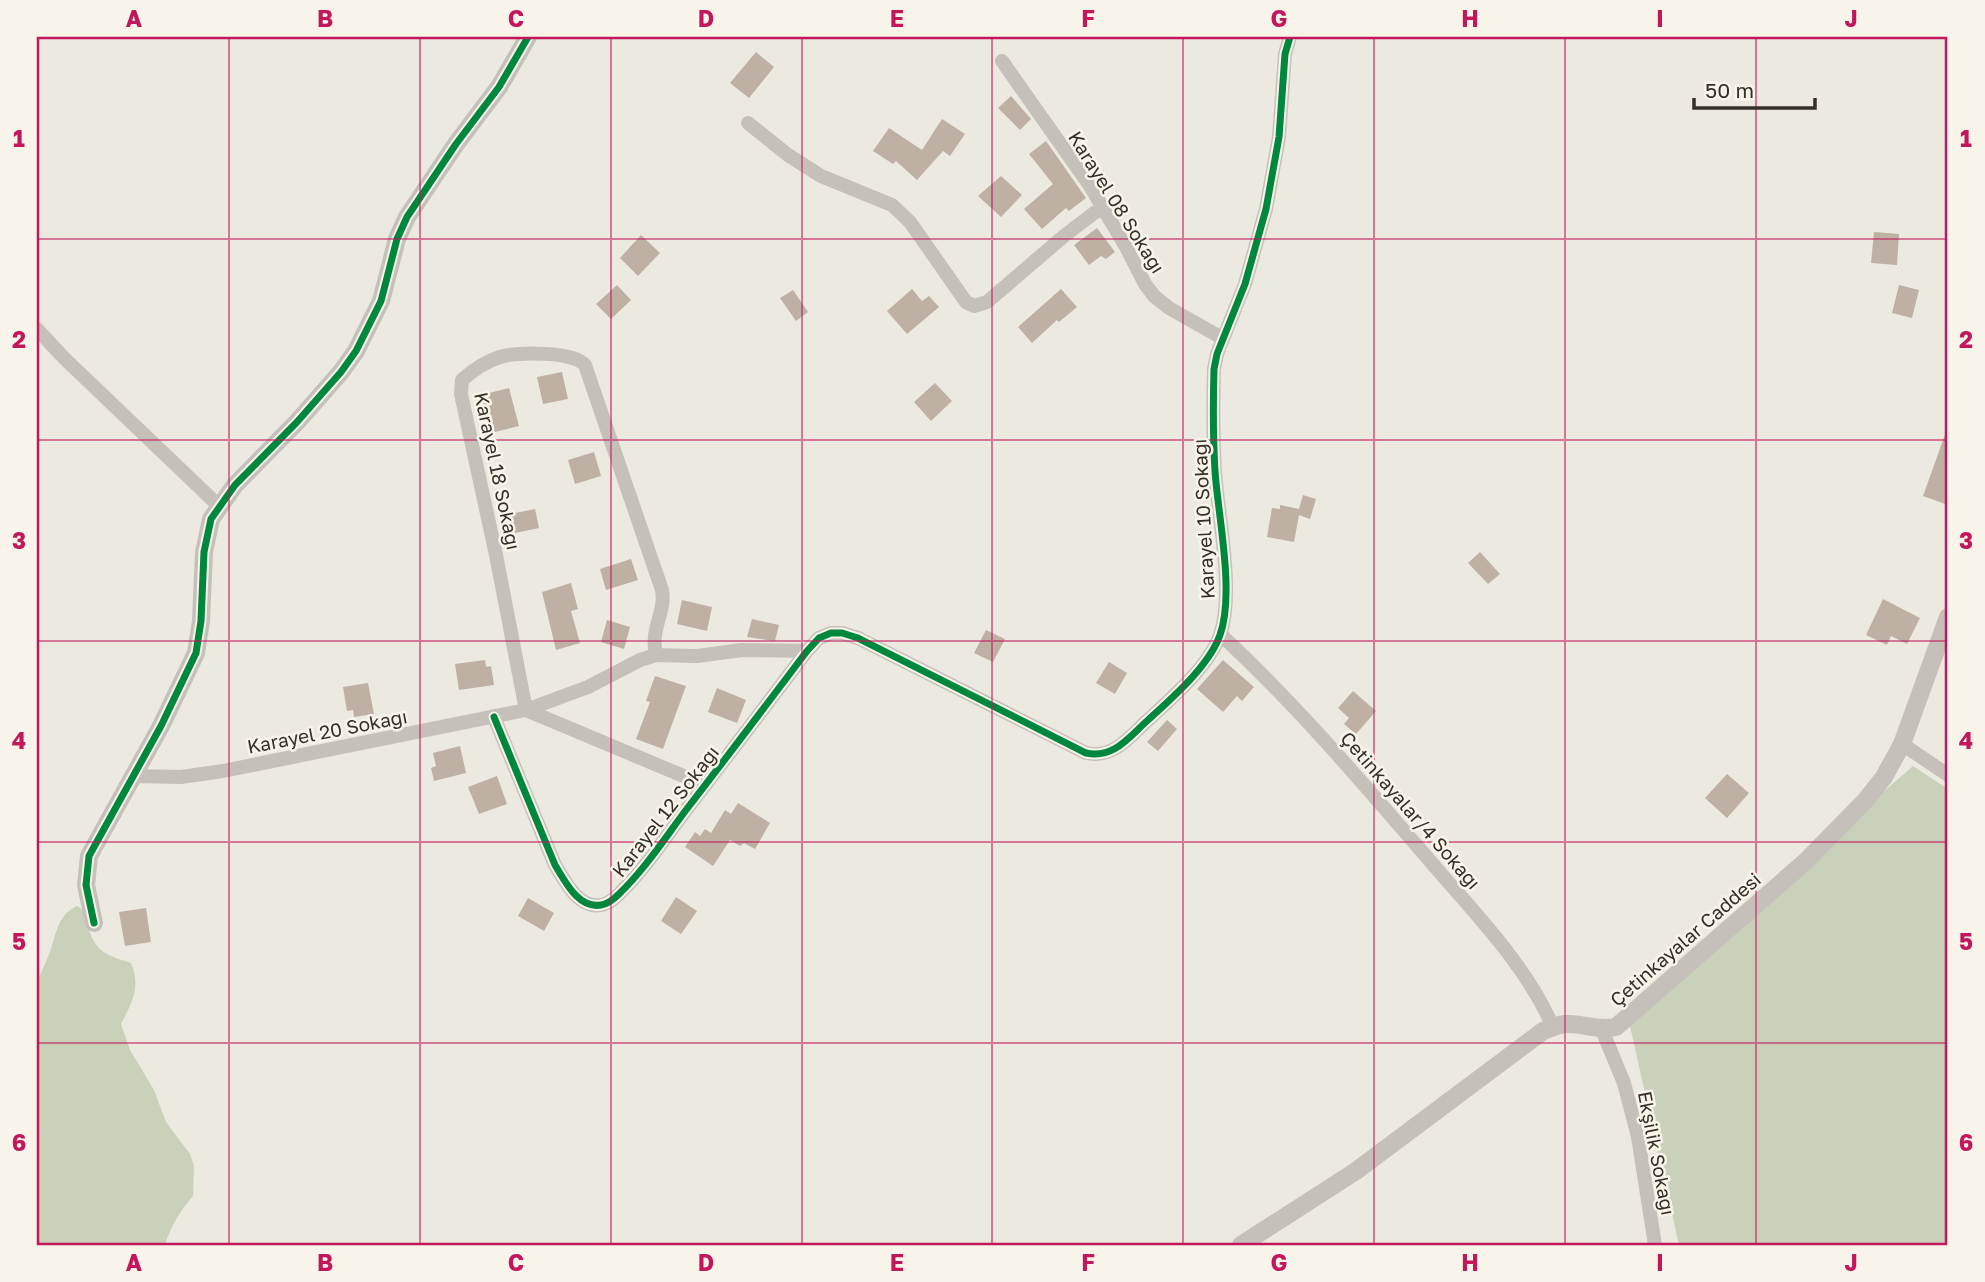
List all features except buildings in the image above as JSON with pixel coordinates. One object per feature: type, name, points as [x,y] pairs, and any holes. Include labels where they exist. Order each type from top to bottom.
[{"type":"street","points":[[94,923],[86,885],[89,856],[166,716],[197,653],[207,533],[219,506],[235,485],[297,422],[356,351],[381,301],[397,239],[407,216],[499,87],[528,37]]},
{"type":"street","name":"Karayel 10 Sokağı","points":[[807,651],[819,638],[831,633],[858,638],[1067,745],[1096,756],[1107,754],[1118,747],[1168,701],[1207,659],[1220,634],[1225,579],[1215,471],[1214,369],[1222,338],[1245,284],[1266,209],[1276,164],[1284,68],[1290,37]]},
{"type":"street","name":"Karayel 08 Sokağı","points":[[1002,61],[1102,206],[1154,296],[1222,338]]},
{"type":"street","points":[[748,123],[788,155],[821,176],[892,205],[910,222],[966,302],[974,306],[987,302],[1102,206]]},
{"type":"street","points":[[37,329],[219,506]]},
{"type":"street","name":"Karayel 18 Sokağı","points":[[526,710],[488,514],[461,394],[462,380],[499,357],[570,356],[584,365],[664,598],[654,637],[656,655]]},
{"type":"street","name":"Çetinkayalar Caddesi","points":[[1553,1027],[1574,1024],[1602,1030],[1616,1027],[1832,837],[1884,777],[1902,744],[1948,617]]},
{"type":"street","name":"Çetinkayalar/4 Sokağı","points":[[1220,634],[1298,710],[1480,920],[1532,986],[1553,1027]]},
{"type":"street","points":[[526,710],[588,687],[640,660],[656,655],[697,656],[742,650],[807,651]]},
{"type":"street","name":"Karayel 12 Sokağı","points":[[495,717],[555,865],[578,898],[599,906],[619,894],[807,651]]},
{"type":"street","points":[[526,710],[705,785]]},
{"type":"street","name":"Karayel 20 Sokağı","points":[[133,776],[181,777],[223,771],[526,710]]},
{"type":"street","points":[[1902,744],[1948,775]]},
{"type":"street","points":[[1241,1245],[1356,1171],[1543,1031],[1553,1027]]},
{"type":"street","name":"Ekşilik Sokağı","points":[[1602,1030],[1624,1083],[1638,1137],[1655,1245]]},
{"type":"green space","points":[[1913,766],[1948,789],[1948,1245],[1679,1245],[1630,1026],[1733,923]]},
{"type":"green space","points":[[77,906],[83,910],[91,936],[98,947],[131,963],[135,987],[132,1002],[121,1024],[130,1050],[154,1090],[166,1122],[190,1154],[194,1166],[193,1196],[176,1219],[165,1245],[37,1245],[37,981],[59,924],[66,914]]},
{"type":"cycle path","points":[[94,923],[86,885],[89,856],[161,726],[196,653],[201,621],[204,552],[211,519],[235,485],[297,422],[356,351],[381,301],[397,239],[407,217],[456,144],[499,87],[528,37]]},
{"type":"cycle path","points":[[494,717],[555,865],[573,892],[586,903],[593,905],[611,901],[637,874],[807,651],[819,638],[831,633],[858,638],[1086,753],[1105,753],[1120,745],[1199,670],[1220,635],[1224,618],[1226,577],[1214,458],[1214,369],[1217,354],[1245,284],[1266,209],[1279,137],[1285,54],[1290,37]]}]
